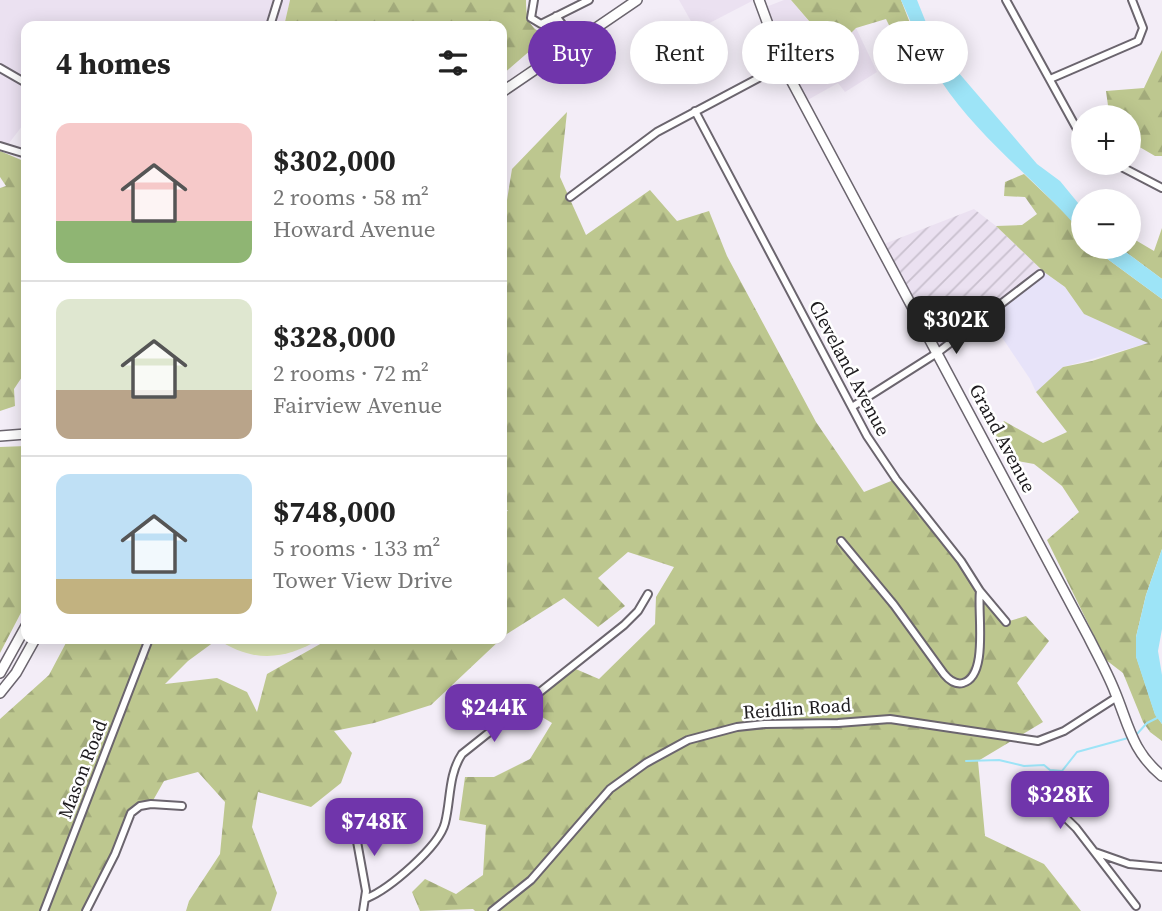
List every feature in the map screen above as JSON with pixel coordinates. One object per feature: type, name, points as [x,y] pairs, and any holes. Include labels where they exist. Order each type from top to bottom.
[{"type":"street","points":[[272,21],[278,0]]},
{"type":"street","points":[[534,0],[530,15],[533,22],[541,24],[589,0]]},
{"type":"street","points":[[605,21],[637,0]]},
{"type":"street","name":"Grand Avenue","points":[[758,0],[766,21]]},
{"type":"street","points":[[1006,0],[1071,118]]},
{"type":"street","points":[[1049,79],[1138,41],[1142,37],[1143,28],[1132,0]]},
{"type":"street","points":[[0,68],[21,80]]},
{"type":"street","points":[[507,88],[528,74]]},
{"type":"street","points":[[570,197],[657,132],[747,84]]},
{"type":"street","name":"Grand Avenue","points":[[793,84],[1089,638],[1117,697],[1133,743],[1144,759],[1162,776]]},
{"type":"street","name":"Cleveland Avenue","points":[[695,111],[881,459],[1006,622]]},
{"type":"street","points":[[0,146],[21,152]]},
{"type":"street","points":[[1137,175],[1162,188]]},
{"type":"street","points":[[852,408],[937,353],[1040,274]]},
{"type":"street","points":[[0,436],[21,434]]},
{"type":"street","points":[[841,541],[894,605],[944,674],[954,683],[969,680],[978,667],[980,591]]},
{"type":"street","points":[[366,898],[385,887],[438,842],[446,822],[453,770],[462,754],[624,625],[638,611],[648,594]]},
{"type":"street","points":[[0,673],[21,635]]},
{"type":"street","points":[[0,693],[16,673],[32,644]]},
{"type":"street","name":"Mason Road","points":[[44,911],[147,644]]},
{"type":"street","name":"Reidlin Road","points":[[492,911],[531,880],[610,789],[646,763],[688,740],[765,724],[890,719],[1038,741],[1064,731],[1117,697]]},
{"type":"street","points":[[1041,794],[1095,852],[1136,906]]},
{"type":"street","points":[[350,803],[366,898],[363,911]]},
{"type":"street","points":[[86,911],[115,854],[131,813],[140,806],[151,804],[182,806]]},
{"type":"street","points":[[1095,852],[1129,863],[1162,867]]},
{"type":"shaded area","points":[[0,0],[290,0],[285,21],[21,21],[21,128],[3,151],[0,151]]},
{"type":"shaded area","points":[[679,0],[754,0],[713,21],[691,21]]},
{"type":"shaded area","points":[[791,0],[808,21],[767,21],[761,9]]},
{"type":"shaded area","points":[[859,34],[873,64],[873,74],[859,83]]},
{"type":"shaded area","points":[[796,84],[836,84],[804,102]]},
{"type":"shaded area","points":[[839,84],[858,84],[845,92]]},
{"type":"shaded area","points":[[974,209],[1044,272],[937,353],[879,246]]},
{"type":"shaded area","points":[[1044,272],[1065,287],[1084,314],[1149,343],[1063,367],[1036,392],[987,315]]},
{"type":"green space","points":[[290,0],[526,0],[530,21],[528,52],[507,71],[507,21],[285,21]]},
{"type":"green space","points":[[791,0],[901,0],[909,21],[886,19],[859,27],[859,21],[809,21]]},
{"type":"green space","points":[[1162,50],[1162,156],[1155,156],[1141,148],[1141,105],[1108,105],[1106,91],[1144,88]]},
{"type":"green space","points":[[567,112],[560,177],[586,235],[650,190],[677,221],[709,211],[727,256],[816,422],[864,492],[896,479],[1006,622],[1026,616],[1049,641],[1017,683],[1043,722],[978,761],[985,836],[1044,864],[1081,911],[420,911],[412,892],[425,879],[456,894],[483,875],[486,825],[459,820],[465,777],[494,777],[530,759],[552,723],[522,705],[571,667],[599,679],[655,624],[656,597],[674,567],[628,552],[598,578],[625,606],[598,627],[564,598],[507,634],[507,200],[512,169]]},
{"type":"green space","points":[[0,151],[21,160],[21,378],[14,389],[15,406],[0,411],[0,188],[6,186],[0,177]]},
{"type":"green space","points":[[1024,174],[1066,214],[1071,220],[1071,259],[1107,259],[1162,299],[1162,549],[1146,595],[1136,637],[1136,656],[1155,714],[1162,724],[1162,741],[1150,732],[1143,722],[1123,673],[1106,660],[1047,540],[1079,512],[1062,486],[1034,464],[1012,460],[994,434],[1004,421],[1043,443],[1067,432],[1036,392],[1063,367],[1092,361],[1148,343],[1084,314],[1065,287],[1044,272],[996,226],[1022,225],[1037,214],[1025,197],[1004,196],[1005,182]]},
{"type":"green space","points":[[1162,228],[1162,279],[1135,259],[1141,259],[1141,243],[1154,251]]},
{"type":"green space","points":[[21,446],[21,613],[0,653],[0,447]]},
{"type":"green space","points":[[65,644],[211,644],[188,661],[165,684],[217,678],[247,692],[257,712],[267,674],[320,644],[496,644],[431,705],[374,723],[334,731],[352,753],[341,783],[311,807],[258,792],[252,827],[277,893],[271,911],[186,911],[189,901],[220,854],[225,802],[198,772],[164,781],[151,804],[136,809],[86,911],[0,911],[0,719],[49,675]]},
{"type":"green space","points":[[225,644],[311,644],[282,655],[269,656]]},
{"type":"water","points":[[901,0],[917,0],[925,21],[910,21]]},
{"type":"water","points":[[943,84],[968,84],[1037,164],[1060,181],[1071,194],[1071,221],[991,141]]},
{"type":"water","points":[[1107,259],[1135,259],[1162,279],[1162,299]]},
{"type":"water","points":[[1162,549],[1162,629],[1158,651],[1162,675],[1162,724],[1155,715],[1136,657],[1136,637],[1146,595]]},
{"type":"waterway","points":[[1136,735],[1147,723],[1157,718]]},
{"type":"waterway","points":[[966,761],[999,760],[1024,766],[1044,765],[1050,770],[1062,771],[1077,752],[1128,738]]}]
